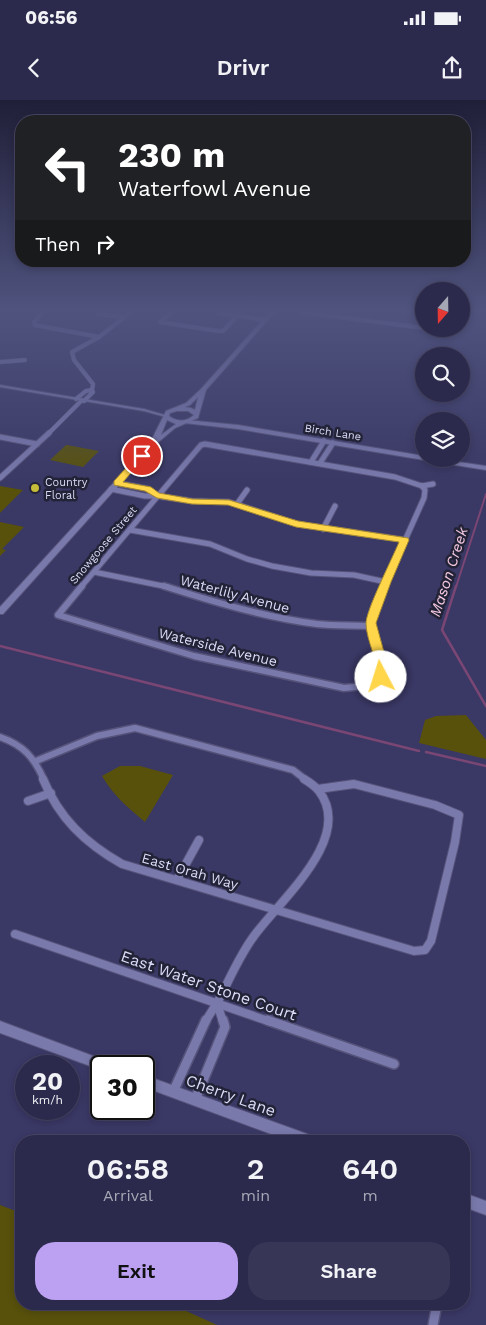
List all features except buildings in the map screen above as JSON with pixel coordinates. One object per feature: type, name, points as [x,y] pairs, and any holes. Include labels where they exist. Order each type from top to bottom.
[{"type":"main road","points":[[153,444],[168,412],[188,404],[222,369]]},
{"type":"main road","points":[[0,612],[153,444],[172,427],[194,420],[203,390]]},
{"type":"main road","points":[[175,409],[190,409],[197,415]]},
{"type":"main road","points":[[166,416],[170,421],[185,422]]},
{"type":"main road","points":[[0,1028],[90,1061]]},
{"type":"main road","name":"Cherry Lane","points":[[155,1085],[291,1135]]},
{"type":"main road","points":[[470,1205],[486,1208]]},
{"type":"street","points":[[0,478],[81,400],[93,392],[93,384],[81,369]]},
{"type":"street","points":[[0,386],[144,410],[166,416]]},
{"type":"street","points":[[81,400],[86,391],[92,390]]},
{"type":"street","points":[[144,410],[175,409]]},
{"type":"street","name":"Birch Lane","points":[[197,415],[207,420],[238,427],[415,457]]},
{"type":"street","name":"Birch Lane","points":[[185,422],[238,427]]},
{"type":"street","points":[[0,437],[37,444]]},
{"type":"street","points":[[324,441],[312,462],[395,477],[422,486],[433,484]]},
{"type":"street","points":[[320,463],[333,443]]},
{"type":"street","name":"Snowgoose Street","points":[[58,615],[197,448],[205,444],[312,462]]},
{"type":"street","points":[[470,465],[486,468]]},
{"type":"street","points":[[0,467],[10,469]]},
{"type":"street","points":[[117,483],[148,489],[157,496]]},
{"type":"street","points":[[386,692],[375,685],[381,677],[382,663],[372,626],[372,617],[424,498],[425,490],[422,486]]},
{"type":"street","points":[[111,490],[192,501],[221,501],[237,504],[280,520],[323,529],[405,540]]},
{"type":"street","points":[[237,504],[247,490]]},
{"type":"street","points":[[323,529],[335,506]]},
{"type":"street","points":[[130,530],[210,544],[272,566],[311,573],[354,576],[386,582]]},
{"type":"street","name":"Waterlily Avenue","points":[[94,572],[154,584],[268,616],[319,624],[372,626]]},
{"type":"street","name":"Waterside Avenue","points":[[58,615],[194,656],[245,668],[344,688],[375,685]]},
{"type":"street","points":[[36,760],[100,733],[134,728],[293,770],[318,789],[325,800],[329,826],[324,843],[312,865],[253,937],[206,1020],[174,1092]]},
{"type":"street","name":"East Orah Way","points":[[0,737],[14,742],[36,760],[57,807],[74,829],[89,844],[122,864],[414,952],[426,950],[431,941],[455,842],[459,814],[435,805],[354,784],[318,789]]},
{"type":"street","points":[[28,801],[51,793]]},
{"type":"street","points":[[177,880],[199,840]]},
{"type":"street","name":"East Water Stone Court","points":[[15,934],[394,1064]]},
{"type":"street","points":[[195,1100],[225,1027],[217,1003]]},
{"type":"street","points":[[433,1325],[436,1310]]},
{"type":"shaded area","points":[[66,445],[99,451],[83,467],[50,460]]},
{"type":"shaded area","points":[[0,486],[23,490],[0,513]]},
{"type":"shaded area","points":[[0,522],[24,527],[2,549],[6,550],[0,556]]},
{"type":"shaded area","points":[[466,715],[486,740],[486,759],[419,743],[425,720],[436,716]]},
{"type":"shaded area","points":[[120,766],[140,766],[173,775],[145,822],[116,795],[102,776]]},
{"type":"shaded area","points":[[0,1205],[15,1211],[15,1310],[184,1310],[217,1325],[0,1325]]},
{"type":"waterway","name":"Mason Creek","points":[[456,587],[486,494]]},
{"type":"waterway","name":"Mason Creek","points":[[456,586],[442,630],[486,706]]},
{"type":"waterway","points":[[0,646],[419,751]]},
{"type":"waterway","points":[[426,752],[486,766]]},
{"type":"place","name":"Country Floral","points":[[35,488]]},
{"type":"route","points":[[142,456],[117,483],[148,489],[157,496],[192,501],[229,502],[296,524],[405,540],[372,617],[371,623],[382,663],[381,677]]}]
